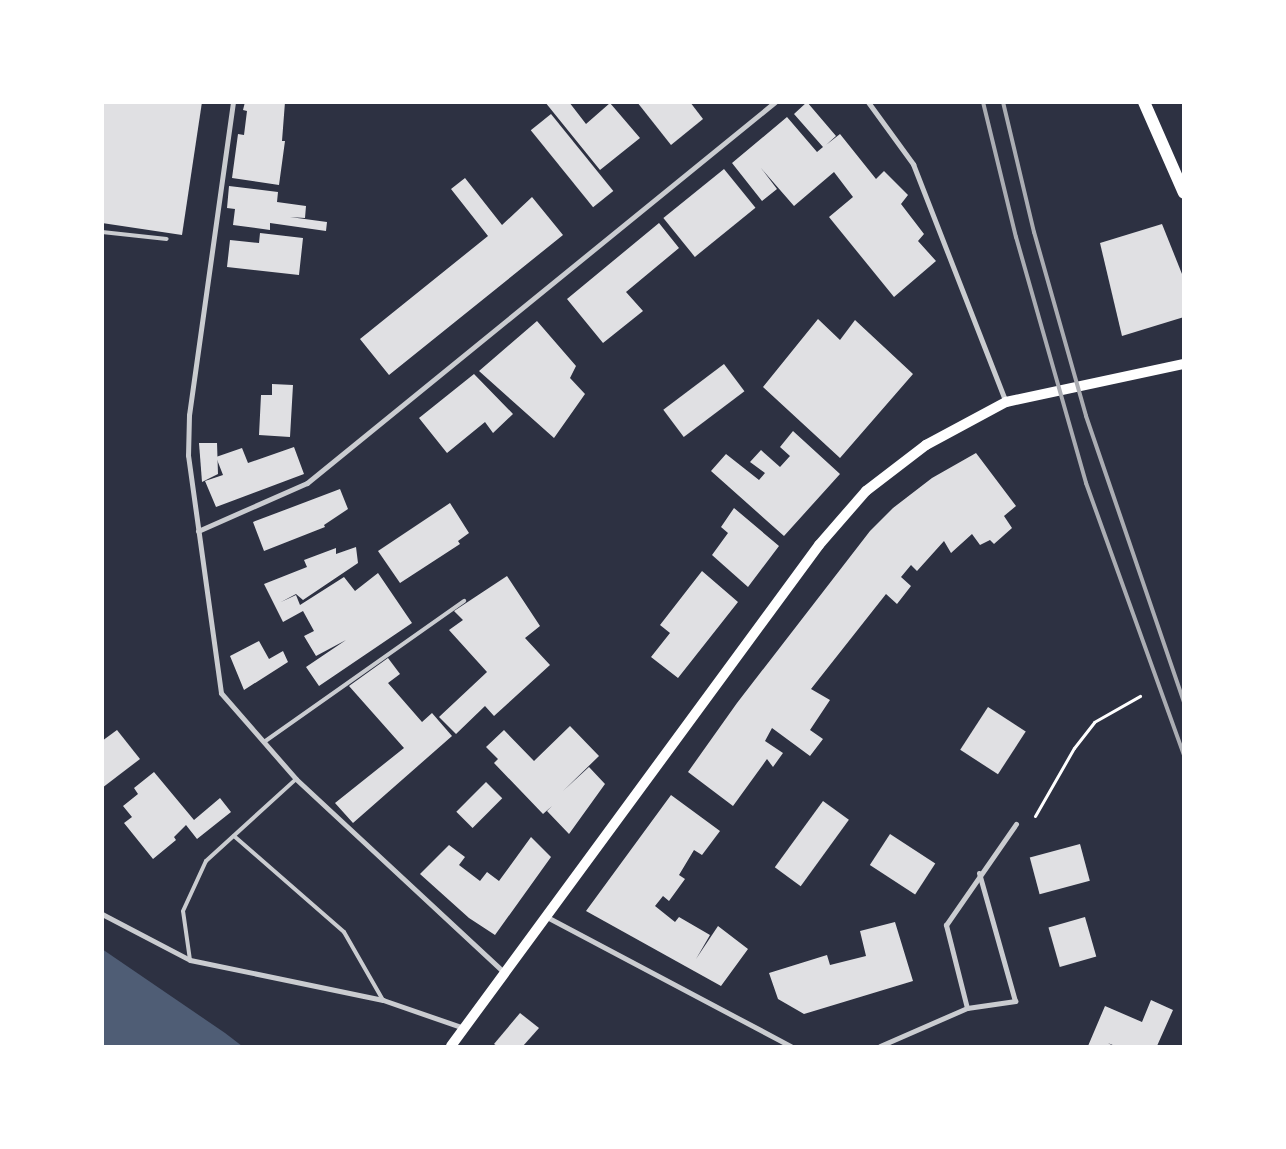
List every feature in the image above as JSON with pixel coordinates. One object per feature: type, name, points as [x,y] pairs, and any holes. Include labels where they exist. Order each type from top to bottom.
[{"type":"main road","points":[[1144,102],[1184,193]]},
{"type":"main road","points":[[451,1046],[544,915],[819,545],[866,491],[926,445],[1006,402],[1184,364]]},
{"type":"street","points":[[233,102],[188,414],[188,456],[221,693],[296,778],[504,972]]},
{"type":"street","points":[[198,531],[307,483],[775,102]]},
{"type":"street","points":[[868,102],[913,164],[1006,402]]},
{"type":"street","points":[[967,1008],[946,925],[979,873],[1016,824]]},
{"type":"street","points":[[880,1046],[967,1008],[1015,1001],[979,873]]},
{"type":"street","points":[[102,914],[190,960],[384,1000],[464,1028]]},
{"type":"street","points":[[544,915],[791,1046]]},
{"type":"lane","points":[[102,232],[167,239]]},
{"type":"lane","points":[[264,742],[464,601]]},
{"type":"lane","points":[[190,960],[183,911],[206,861],[296,778]]},
{"type":"lane","points":[[234,836],[344,932],[384,1000]]},
{"type":"path","points":[[1016,824],[1031,824],[1074,748],[1094,722],[1140,696]]},
{"type":"water","points":[[102,949],[225,1033],[242,1046],[103,1046]]},
{"type":"building","points":[[102,102],[202,102],[182,235],[102,223]]},
{"type":"building","points":[[245,102],[285,102],[282,141],[285,141],[279,185],[232,178],[238,134],[244,135],[247,111],[243,110]]},
{"type":"building","points":[[545,102],[569,102],[586,124],[610,103],[640,138],[600,170]]},
{"type":"building","points":[[637,102],[690,102],[703,119],[671,145]]},
{"type":"building","points":[[807,102],[836,136],[826,145],[840,134],[876,179],[884,171],[908,195],[901,204],[924,234],[918,241],[936,261],[894,297],[829,217],[853,197],[834,172],[794,206],[761,168],[777,189],[762,201],[732,163],[787,117],[817,152],[823,147],[794,114]]},
{"type":"building","points":[[551,114],[613,191],[593,207],[531,130]]},
{"type":"building","points":[[724,169],[755,208],[695,257],[663,218]]},
{"type":"building","points":[[465,178],[502,225],[532,197],[563,235],[389,375],[360,339],[488,236],[451,189]]},
{"type":"building","points":[[229,186],[278,192],[277,202],[306,206],[305,218],[290,217],[327,222],[326,231],[270,223],[270,230],[233,225],[235,209],[227,208]]},
{"type":"building","points":[[659,223],[679,248],[626,292],[643,311],[603,343],[567,299]]},
{"type":"building","points":[[1162,224],[1184,279],[1184,317],[1122,336],[1100,243]]},
{"type":"building","points":[[260,233],[303,238],[299,275],[227,267],[230,240],[259,243]]},
{"type":"building","points":[[818,319],[840,340],[855,320],[913,374],[840,458],[763,387]]},
{"type":"building","points":[[537,321],[576,366],[570,378],[585,394],[554,438],[479,371]]},
{"type":"building","points":[[724,364],[744,391],[684,437],[663,410]]},
{"type":"building","points":[[474,374],[513,414],[493,433],[485,422],[447,453],[419,418]]},
{"type":"building","points":[[272,384],[293,385],[290,437],[259,435],[261,395],[272,395]]},
{"type":"building","points":[[793,431],[840,474],[784,536],[711,471],[726,454],[759,480],[765,473],[750,462],[761,450],[780,467],[790,456],[780,447]]},
{"type":"building","points":[[199,443],[217,443],[218,474],[202,482]]},
{"type":"building","points":[[294,447],[304,474],[216,507],[205,481],[223,475],[216,457],[242,448],[248,463]]},
{"type":"building","points":[[976,453],[1016,506],[1004,516],[1012,528],[994,544],[990,540],[980,545],[972,534],[951,553],[944,541],[917,571],[911,565],[901,577],[911,586],[897,604],[886,594],[811,689],[830,700],[810,730],[823,739],[810,756],[772,728],[765,741],[783,753],[773,767],[767,759],[733,806],[688,772],[737,703],[870,531],[893,508],[932,478]]},
{"type":"building","points":[[340,489],[348,509],[324,525],[325,527],[264,551],[253,522]]},
{"type":"building","points":[[450,503],[469,533],[458,541],[460,544],[400,583],[378,551]]},
{"type":"building","points":[[734,508],[779,546],[748,587],[712,555],[728,533],[721,527]]},
{"type":"building","points":[[356,547],[358,563],[303,600],[296,594],[281,602],[296,595],[300,605],[344,577],[355,591],[378,573],[412,623],[319,686],[306,667],[346,640],[316,656],[304,636],[314,631],[303,611],[283,622],[264,584],[307,567],[304,560],[336,548],[336,554]]},
{"type":"building","points":[[702,571],[738,602],[678,678],[651,657],[670,633],[660,625]]},
{"type":"building","points":[[507,576],[540,626],[525,638],[550,665],[494,716],[485,706],[456,734],[439,717],[487,672],[449,630],[463,620],[454,611]]},
{"type":"building","points":[[259,641],[269,659],[283,651],[288,662],[244,690],[230,656]]},
{"type":"building","points":[[388,658],[400,674],[388,683],[422,722],[432,713],[452,736],[353,823],[335,803],[404,748],[349,686]]},
{"type":"building","points":[[988,707],[1026,732],[998,774],[960,750]]},
{"type":"building","points":[[570,726],[599,756],[563,791],[589,767],[605,784],[569,834],[547,811],[552,806],[543,814],[494,763],[498,759],[486,747],[504,730],[534,761]]},
{"type":"building","points":[[117,730],[140,759],[102,788],[102,741]]},
{"type":"building","points":[[154,772],[194,820],[220,798],[231,812],[197,839],[186,825],[174,837],[176,840],[153,859],[124,823],[132,817],[123,806],[138,794],[134,788]]},
{"type":"building","points":[[486,782],[502,798],[473,828],[456,812]]},
{"type":"building","points":[[671,795],[720,831],[702,855],[694,850],[679,875],[685,879],[669,901],[663,896],[655,906],[675,922],[679,917],[710,935],[696,959],[718,926],[748,949],[721,986],[586,911]]},
{"type":"building","points":[[823,801],[849,820],[801,886],[775,867]]},
{"type":"building","points":[[890,834],[935,863],[915,894],[870,865]]},
{"type":"building","points":[[531,837],[551,857],[495,935],[469,918],[420,874],[449,845],[465,857],[459,865],[480,881],[487,872],[499,881]]},
{"type":"building","points":[[1080,844],[1090,881],[1040,894],[1030,857]]},
{"type":"building","points":[[1085,917],[1096,956],[1060,967],[1048,927]]},
{"type":"building","points":[[895,922],[913,981],[804,1014],[778,999],[769,973],[827,955],[830,965],[866,956],[860,931]]},
{"type":"building","points":[[1151,1000],[1173,1010],[1157,1046],[1115,1046],[1108,1043],[1113,1046],[1088,1046],[1105,1006],[1142,1022]]},
{"type":"building","points":[[520,1013],[539,1028],[523,1046],[497,1046],[494,1044]]},
{"type":"railway","points":[[983,102],[1016,237],[1086,483],[1184,755]]},
{"type":"railway","points":[[1003,102],[1034,232],[1086,416],[1184,703]]}]
